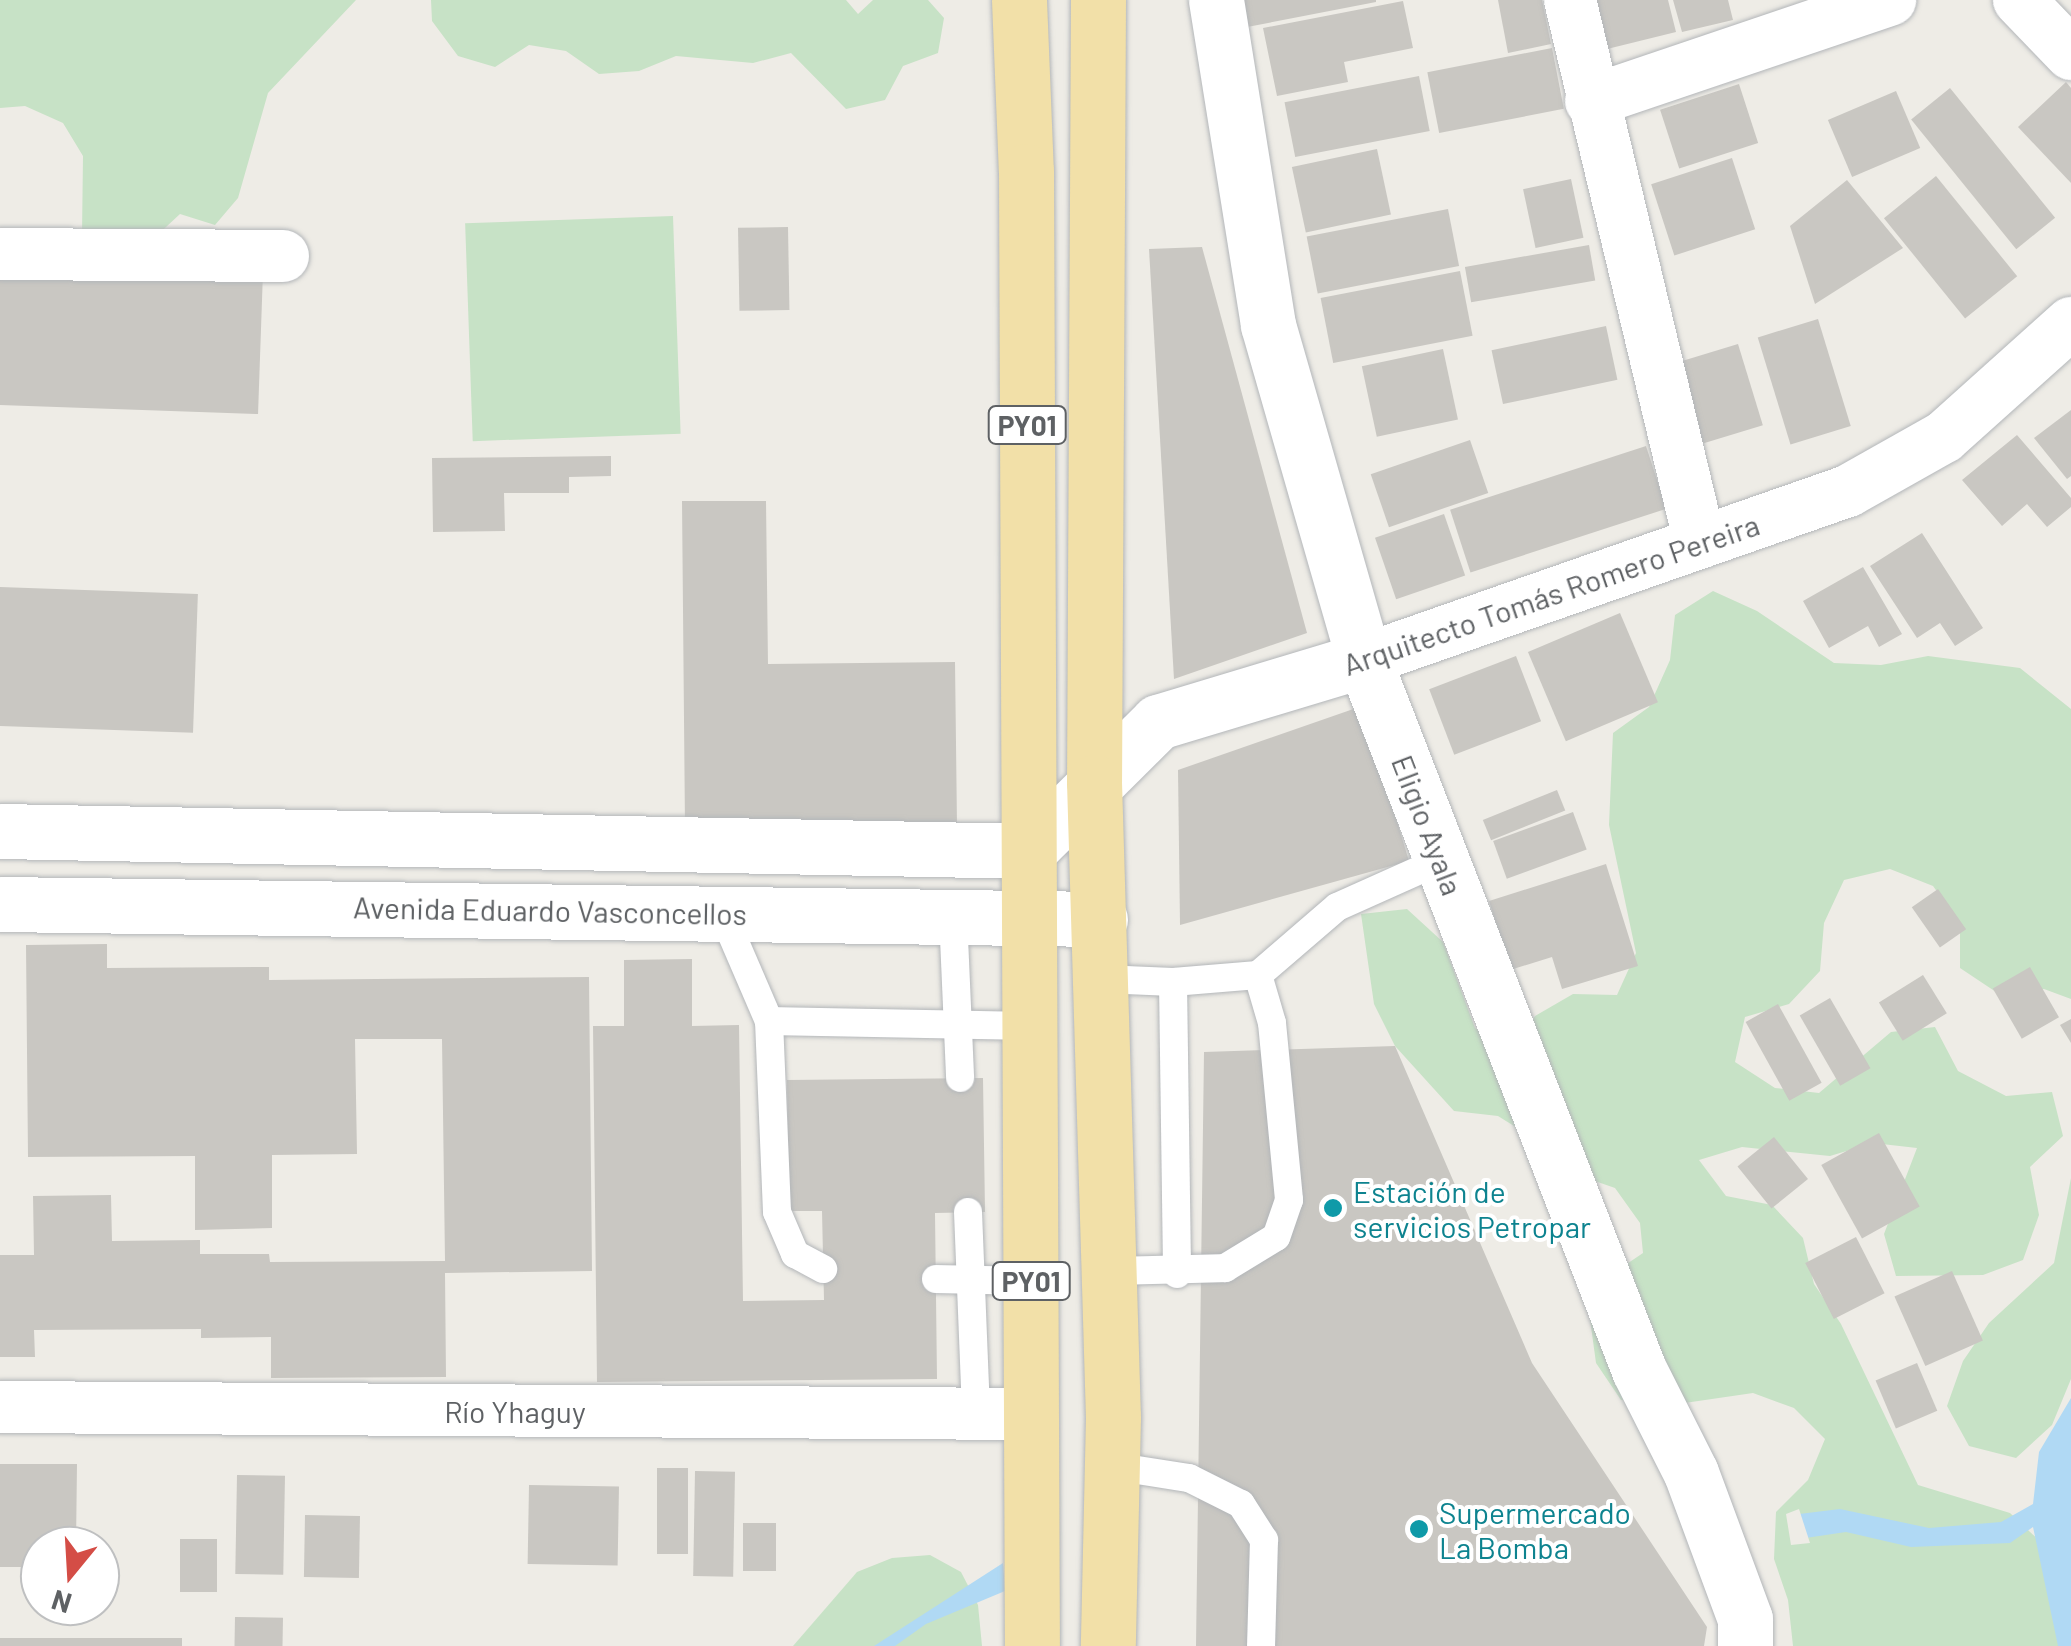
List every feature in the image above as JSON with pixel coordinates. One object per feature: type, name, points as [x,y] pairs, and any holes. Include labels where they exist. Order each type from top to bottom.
[{"type":"highway","name":"PY01","points":[[1019,0],[1026,171],[1032,1646]]},
{"type":"highway","name":"PY01","points":[[1098,0],[1094,782],[1109,1271],[1112,1466],[1108,1646]]},
{"type":"street","name":"Eligio Ayala","points":[[1216,0],[1246,220],[1268,325],[1364,660],[1639,1370],[1691,1473],[1745,1632]]},
{"type":"street","points":[[1570,0],[1591,101],[1700,543]]},
{"type":"street","points":[[1591,101],[1890,0]]},
{"type":"street","points":[[2019,0],[2071,54]]},
{"type":"street","points":[[0,254],[283,256]]},
{"type":"street","name":"Arquitecto Tomás Romero Pereira","points":[[1028,851],[1158,722],[1364,660],[1848,492],[1944,438],[2071,323]]},
{"type":"street","points":[[0,830],[1028,851]]},
{"type":"street","name":"Avenida Eduardo Vasconcellos","points":[[0,904],[1029,915],[1100,920]]},
{"type":"street","name":"Río Yhaguy","points":[[0,1407],[1031,1414]]},
{"type":"lane","points":[[1102,979],[1173,982],[1258,974],[1337,907],[1442,860]]},
{"type":"lane","points":[[722,912],[769,1022],[777,1212],[795,1254],[823,1269]]},
{"type":"lane","points":[[954,914],[960,1078]]},
{"type":"lane","points":[[1109,1271],[1176,1274],[1224,1268],[1276,1237],[1289,1200],[1272,1023],[1258,974]]},
{"type":"lane","points":[[1173,982],[1176,1274]]},
{"type":"lane","points":[[769,1022],[1030,1026]]},
{"type":"lane","points":[[968,1212],[976,1414]]},
{"type":"lane","points":[[936,1279],[1030,1281]]},
{"type":"lane","points":[[1112,1466],[1190,1478],[1241,1504],[1264,1540],[1261,1646]]},
{"type":"green space","points":[[0,0],[356,0],[268,93],[238,198],[215,225],[180,214],[152,240],[82,234],[83,156],[63,123],[25,106],[0,108]]},
{"type":"green space","points":[[431,0],[846,0],[858,14],[873,0],[928,0],[944,18],[938,53],[903,66],[885,100],[846,109],[791,53],[753,63],[676,56],[639,71],[599,74],[566,51],[529,45],[495,67],[458,56],[432,21]]},
{"type":"green space","points":[[673,216],[681,434],[473,441],[465,223]]},
{"type":"green space","points":[[1713,591],[1757,611],[1834,663],[1881,665],[1928,656],[2020,668],[2071,709],[2071,999],[2044,989],[1999,994],[1960,968],[1960,923],[1933,886],[1890,869],[1844,880],[1824,923],[1820,971],[1789,1004],[1745,1017],[1735,1062],[1775,1088],[1819,1093],[1891,1032],[1935,1027],[1958,1071],[2006,1096],[2052,1092],[2063,1136],[2030,1167],[2039,1215],[2023,1260],[1983,1275],[1896,1276],[1884,1234],[1917,1148],[1873,1143],[1830,1156],[1742,1147],[1699,1160],[1726,1196],[1772,1205],[1803,1238],[1814,1284],[1841,1324],[1918,1485],[2010,1513],[2046,1547],[2071,1646],[1793,1646],[1788,1600],[1774,1559],[1776,1512],[1808,1480],[1825,1439],[1794,1408],[1753,1393],[1664,1406],[1621,1400],[1596,1363],[1590,1319],[1606,1278],[1643,1253],[1640,1223],[1615,1188],[1566,1171],[1535,1139],[1498,1116],[1454,1111],[1395,1046],[1374,1004],[1361,914],[1407,909],[1443,942],[1475,1028],[1512,1053],[1535,1016],[1573,994],[1617,995],[1636,953],[1609,825],[1613,733],[1649,707],[1670,660],[1675,615]]},
{"type":"green space","points":[[2071,1178],[2071,1379],[2052,1425],[2016,1458],[1969,1446],[1947,1406],[1963,1361],[1989,1323],[2054,1263]]},
{"type":"green space","points":[[930,1555],[961,1572],[978,1605],[982,1646],[793,1646],[857,1572],[892,1558]]},
{"type":"water","points":[[2071,1398],[2071,1646],[2058,1646],[2033,1527],[2010,1543],[1911,1547],[1846,1532],[1792,1540],[1791,1515],[1840,1509],[1929,1528],[2001,1522],[2033,1504],[2039,1452]]},
{"type":"water","points":[[1003,1563],[1005,1591],[926,1624],[895,1646],[874,1646]]},
{"type":"pier","points":[[1799,1509],[1810,1543],[1791,1545],[1786,1514]]},
{"type":"building","points":[[1236,0],[1376,0],[1376,2],[1242,28]]},
{"type":"building","points":[[1498,0],[1542,0],[1551,44],[1508,53]]},
{"type":"building","points":[[1586,0],[1668,0],[1676,32],[1599,51]]},
{"type":"building","points":[[1673,0],[1728,0],[1733,20],[1682,32]]},
{"type":"building","points":[[1403,1],[1413,48],[1344,62],[1348,82],[1277,96],[1263,28]]},
{"type":"building","points":[[1552,48],[1564,109],[1439,133],[1427,72]]},
{"type":"building","points":[[1419,76],[1430,131],[1295,157],[1285,102]]},
{"type":"building","points":[[2066,82],[2071,88],[2071,183],[2018,127]]},
{"type":"building","points":[[1739,84],[1758,143],[1679,169],[1660,110]]},
{"type":"building","points":[[1950,88],[2055,218],[2016,249],[1911,119]]},
{"type":"building","points":[[1896,91],[1920,148],[1852,177],[1828,120]]},
{"type":"building","points":[[1377,149],[1391,215],[1306,233],[1292,167]]},
{"type":"building","points":[[1732,158],[1755,229],[1674,256],[1651,184]]},
{"type":"building","points":[[1936,176],[2017,276],[1965,318],[1884,218]]},
{"type":"building","points":[[1571,179],[1583,238],[1536,248],[1523,189]]},
{"type":"building","points":[[1847,180],[1903,248],[1815,304],[1790,226]]},
{"type":"building","points":[[1448,209],[1459,266],[1318,293],[1307,236]]},
{"type":"building","points":[[788,227],[789,310],[739,311],[738,228]]},
{"type":"building","points":[[1589,245],[1595,280],[1471,302],[1465,267]]},
{"type":"building","points":[[1202,247],[1307,633],[1174,679],[1149,249]]},
{"type":"building","points":[[0,267],[263,276],[258,414],[0,405]]},
{"type":"building","points":[[1460,271],[1473,336],[1333,363],[1321,298]]},
{"type":"building","points":[[1818,319],[1851,426],[1790,445],[1758,337]]},
{"type":"building","points":[[1606,326],[1617,380],[1503,404],[1492,350]]},
{"type":"building","points":[[1738,344],[1763,425],[1699,445],[1674,364]]},
{"type":"building","points":[[1443,349],[1458,419],[1377,437],[1362,366]]},
{"type":"building","points":[[2071,410],[2071,476],[2067,479],[2034,438]]},
{"type":"building","points":[[2017,435],[2071,498],[2071,507],[2047,527],[2027,504],[2002,526],[1962,480]]},
{"type":"building","points":[[1470,440],[1488,493],[1389,527],[1371,474]]},
{"type":"building","points":[[1646,446],[1666,509],[1470,572],[1450,510]]},
{"type":"building","points":[[611,456],[611,476],[569,477],[569,493],[504,493],[505,531],[433,532],[432,458]]},
{"type":"building","points":[[682,501],[766,501],[768,664],[955,662],[957,825],[685,828]]},
{"type":"building","points":[[1444,514],[1465,575],[1396,599],[1375,538]]},
{"type":"building","points":[[1922,533],[1983,628],[1955,646],[1940,623],[1917,638],[1870,566]]},
{"type":"building","points":[[1863,567],[1902,634],[1879,647],[1868,626],[1829,648],[1803,601]]},
{"type":"building","points":[[0,587],[198,594],[193,733],[0,726]]},
{"type":"building","points":[[1620,613],[1658,702],[1566,741],[1528,652]]},
{"type":"building","points":[[1516,656],[1541,721],[1454,755],[1429,689]]},
{"type":"building","points":[[1362,706],[1409,861],[1180,925],[1178,770]]},
{"type":"building","points":[[1557,790],[1565,810],[1491,840],[1483,820]]},
{"type":"building","points":[[1573,812],[1587,850],[1507,879],[1493,841]]},
{"type":"building","points":[[1606,864],[1638,966],[1562,989],[1552,957],[1510,970],[1489,901]]},
{"type":"building","points":[[1938,889],[1966,929],[1940,947],[1912,907]]},
{"type":"building","points":[[107,944],[107,968],[269,967],[269,980],[589,977],[592,1271],[445,1273],[446,1377],[271,1378],[271,1337],[201,1338],[201,1329],[34,1330],[35,1357],[0,1357],[0,1255],[34,1255],[33,1196],[111,1195],[112,1241],[200,1240],[200,1254],[269,1254],[270,1262],[445,1261],[442,1039],[355,1039],[357,1154],[272,1155],[272,1228],[195,1230],[195,1156],[28,1157],[26,945]]},
{"type":"building","points":[[692,959],[692,1026],[739,1025],[743,1301],[824,1300],[822,1211],[789,1211],[787,1080],[983,1078],[985,1212],[935,1213],[937,1379],[597,1382],[593,1026],[624,1026],[624,960]]},
{"type":"building","points":[[2030,967],[2059,1017],[2022,1039],[1993,988]]},
{"type":"building","points":[[1923,975],[1947,1013],[1903,1041],[1879,1003]]},
{"type":"building","points":[[1830,998],[1870,1068],[1840,1086],[1800,1016]]},
{"type":"building","points":[[1778,1004],[1822,1083],[1789,1101],[1746,1022]]},
{"type":"building","points":[[2071,1019],[2071,1043],[2060,1025]]},
{"type":"building","points":[[1395,1046],[1532,1363],[1707,1627],[1704,1646],[1196,1646],[1204,1052]]},
{"type":"building","points":[[1879,1133],[1920,1206],[1862,1238],[1821,1165]]},
{"type":"building","points":[[1774,1137],[1808,1179],[1771,1209],[1737,1167]]},
{"type":"building","points":[[1856,1237],[1885,1293],[1834,1319],[1805,1263]]},
{"type":"building","points":[[1952,1271],[1983,1340],[1925,1366],[1894,1297]]},
{"type":"building","points":[[1917,1363],[1937,1411],[1896,1428],[1876,1381]]},
{"type":"building","points":[[0,1464],[77,1464],[76,1526],[20,1526],[20,1567],[0,1567]]},
{"type":"building","points":[[657,1468],[688,1468],[688,1554],[657,1554]]},
{"type":"building","points":[[695,1471],[735,1472],[733,1577],[693,1576]]},
{"type":"building","points":[[237,1475],[285,1476],[283,1575],[235,1574]]},
{"type":"building","points":[[529,1485],[619,1487],[618,1566],[528,1564]]},
{"type":"building","points":[[305,1515],[360,1516],[359,1578],[304,1577]]},
{"type":"building","points":[[743,1523],[776,1523],[776,1571],[743,1571]]},
{"type":"building","points":[[180,1539],[217,1539],[217,1592],[180,1592]]},
{"type":"building","points":[[235,1617],[283,1618],[283,1646],[234,1646]]},
{"type":"building","points":[[0,1638],[182,1638],[182,1646],[0,1646]]},
{"type":"place","name":"Estación de servicios Petropar","points":[[1333,1208]]},
{"type":"place","name":"Supermercado La Bomba","points":[[1419,1529]]}]
